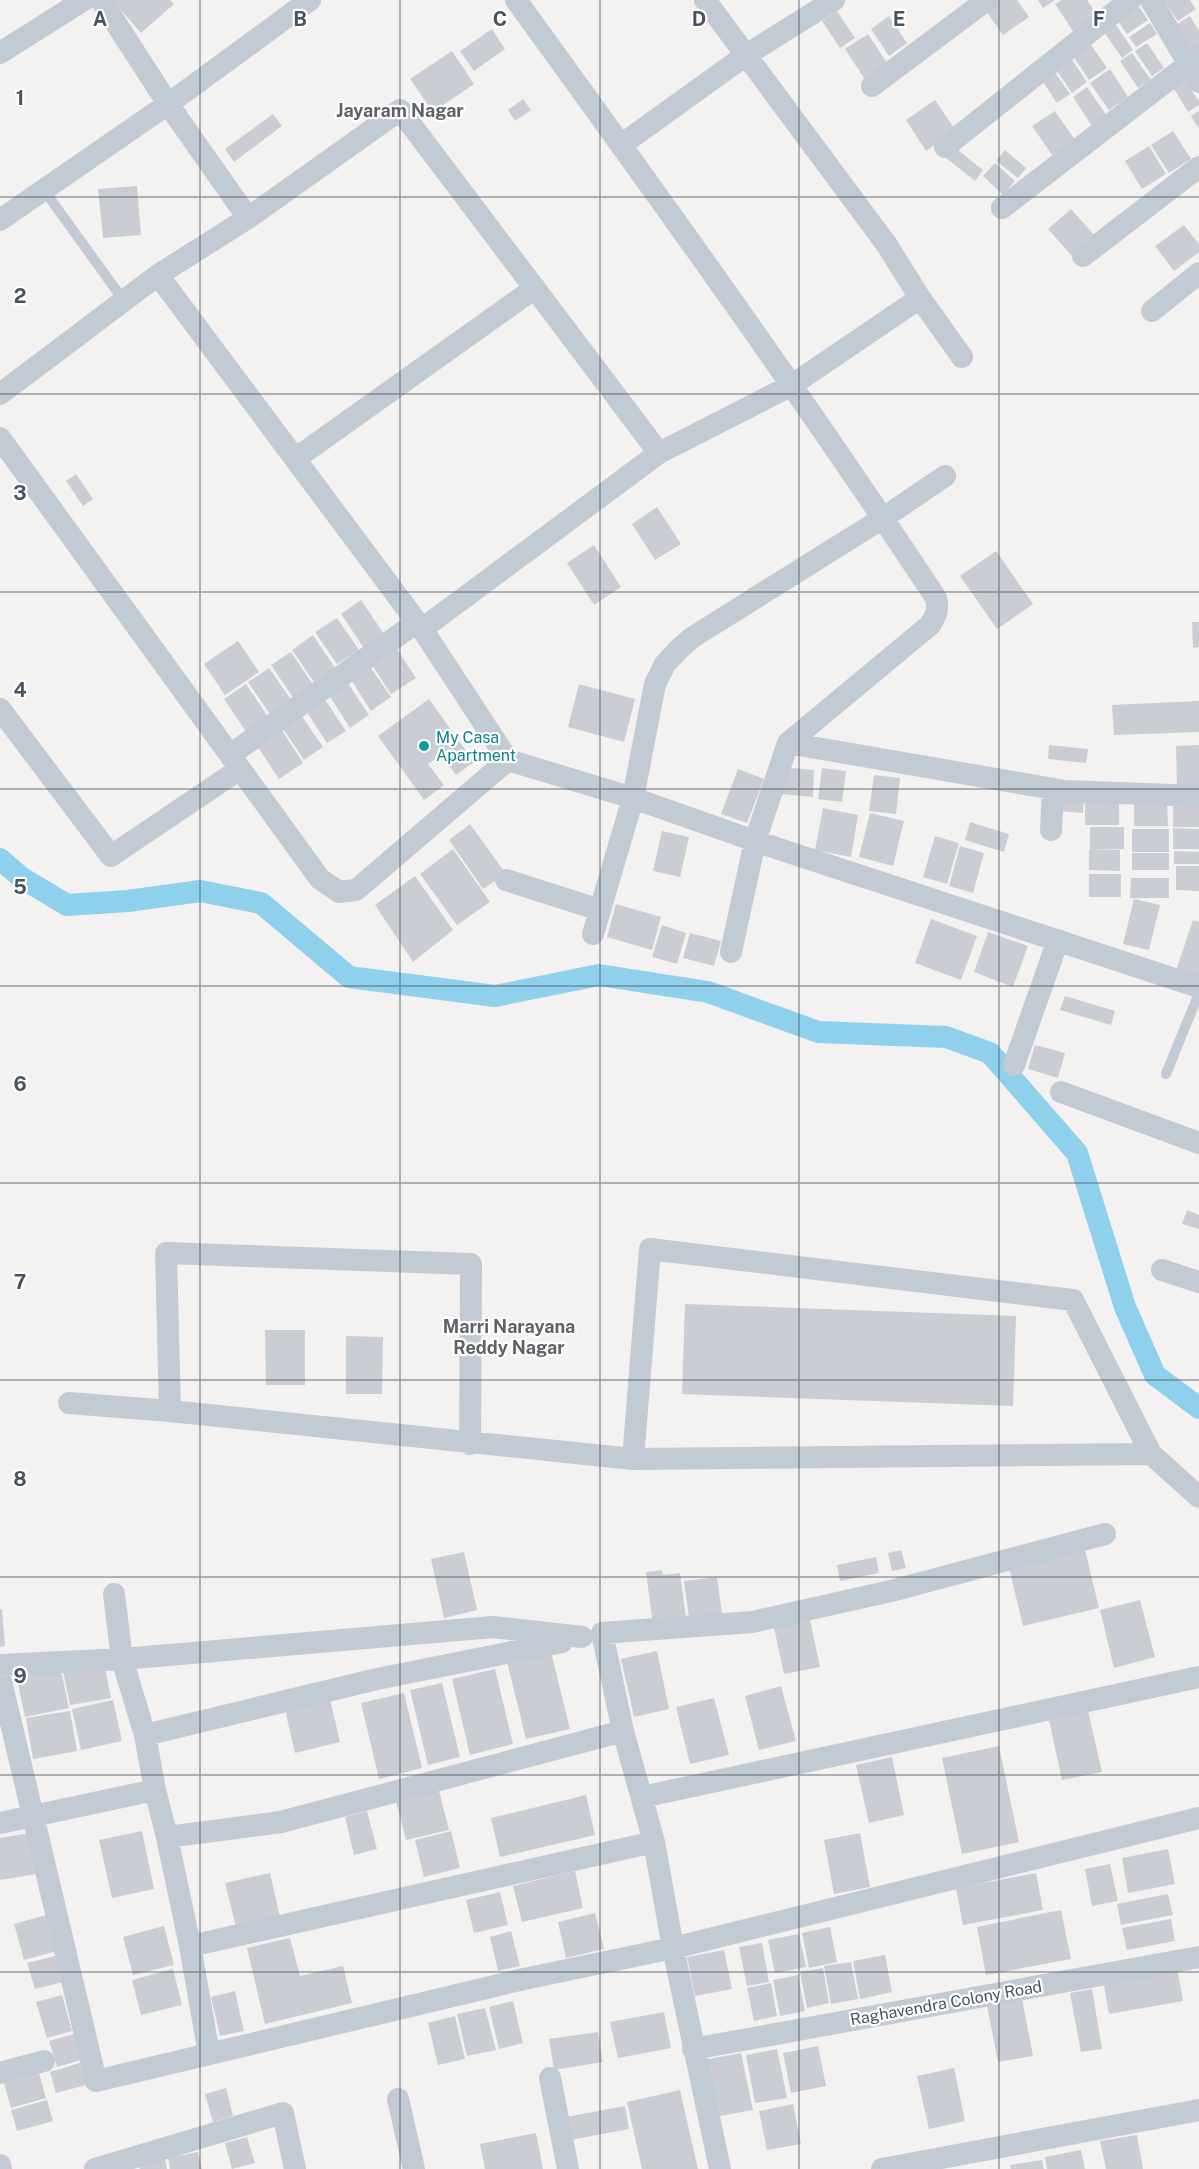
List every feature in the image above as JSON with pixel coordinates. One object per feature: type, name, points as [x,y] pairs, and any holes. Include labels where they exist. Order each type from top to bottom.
[{"type":"street","points":[[0,52],[84,0]]},
{"type":"street","points":[[101,0],[168,104],[248,218]]},
{"type":"street","points":[[516,0],[792,385],[936,598],[937,615],[930,625],[788,743],[755,841],[731,952]]},
{"type":"street","points":[[705,0],[887,245],[920,298],[962,357]]},
{"type":"street","points":[[621,145],[746,56],[834,0]]},
{"type":"street","points":[[872,86],[987,0]]},
{"type":"street","points":[[945,147],[1130,0]]},
{"type":"street","points":[[1002,208],[1196,67],[1150,0]]},
{"type":"street","points":[[0,220],[168,104],[303,2]]},
{"type":"street","points":[[0,394],[158,275],[248,218],[399,110],[659,453]]},
{"type":"street","points":[[1083,256],[1199,167]]},
{"type":"street","points":[[1152,311],[1199,273]]},
{"type":"street","points":[[158,275],[419,625],[508,760],[633,798],[755,841],[1199,987]]},
{"type":"street","points":[[295,459],[535,288]]},
{"type":"street","points":[[0,709],[111,856],[419,625],[659,453],[792,385],[920,298]]},
{"type":"street","points":[[0,438],[320,879],[339,892],[356,890],[508,760]]},
{"type":"street","points":[[593,934],[633,798],[655,684],[665,664],[693,637],[883,518],[945,476]]},
{"type":"street","points":[[788,743],[1065,791],[1199,796]]},
{"type":"street","points":[[1051,830],[1053,789]]},
{"type":"street","points":[[506,880],[600,910]]},
{"type":"street","points":[[1014,1065],[1058,940]]},
{"type":"street","points":[[1061,1092],[1199,1143]]},
{"type":"street","points":[[633,1459],[650,1249],[1073,1300],[1151,1454],[1199,1497]]},
{"type":"street","points":[[170,1411],[166,1253],[471,1264],[470,1444]]},
{"type":"street","points":[[1162,1270],[1199,1282]]},
{"type":"street","points":[[69,1403],[170,1411],[470,1444],[633,1459],[1151,1454]]},
{"type":"street","points":[[145,1735],[377,1679],[592,1635],[752,1622],[891,1591],[1105,1534]]},
{"type":"street","points":[[114,1594],[122,1659],[145,1735],[190,1946],[210,2054]]},
{"type":"street","points":[[0,1665],[122,1659],[493,1627],[592,1635]]},
{"type":"street","points":[[592,1635],[623,1731],[654,1842],[693,2049],[720,2169]]},
{"type":"street","points":[[0,1677],[96,2080],[524,1979],[673,1948],[1199,1818]]},
{"type":"street","points":[[642,1797],[1199,1677]]},
{"type":"street","points":[[167,1837],[281,1822],[623,1731]]},
{"type":"street","points":[[0,1823],[155,1790]]},
{"type":"street","points":[[190,1946],[654,1842]]},
{"type":"street","name":"Raghavendra Colony Road","points":[[693,2049],[1199,1957]]},
{"type":"street","points":[[0,2073],[44,2061]]},
{"type":"street","points":[[550,2078],[568,2169]]},
{"type":"street","points":[[398,2099],[414,2169]]},
{"type":"street","points":[[882,2169],[1199,2110]]},
{"type":"street","points":[[95,2169],[283,2113],[295,2169]]},
{"type":"street","points":[[0,2164],[1,2169]]},
{"type":"lane","points":[[44,190],[124,301]]},
{"type":"lane","points":[[1166,1074],[1199,993]]},
{"type":"building","points":[[112,0],[170,0],[174,4],[141,33]]},
{"type":"building","points":[[993,0],[1017,0],[1029,17],[1003,35],[983,7]]},
{"type":"building","points":[[1038,0],[1055,0],[1043,8]]},
{"type":"building","points":[[1062,0],[1087,0],[1099,18],[1075,34],[1055,4]]},
{"type":"building","points":[[1163,0],[1190,0],[1196,9],[1178,21]]},
{"type":"building","points":[[1139,7],[1148,20],[1127,34],[1118,21]]},
{"type":"building","points":[[837,11],[855,38],[840,48],[822,21]]},
{"type":"building","points":[[889,16],[907,43],[889,56],[871,29]]},
{"type":"building","points":[[1190,16],[1199,31],[1199,48],[1190,53],[1174,26]]},
{"type":"building","points":[[1114,22],[1133,50],[1122,58],[1102,29]]},
{"type":"building","points":[[1150,23],[1157,34],[1136,47],[1129,37]]},
{"type":"building","points":[[492,29],[505,49],[474,71],[460,51]]},
{"type":"building","points":[[868,34],[887,63],[864,78],[845,49]]},
{"type":"building","points":[[1087,39],[1107,68],[1089,80],[1069,50]]},
{"type":"building","points":[[1147,43],[1164,68],[1152,76],[1135,51]]},
{"type":"building","points":[[452,51],[474,84],[433,112],[410,79]]},
{"type":"building","points":[[1132,53],[1151,80],[1138,88],[1120,61]]},
{"type":"building","points":[[1069,55],[1087,82],[1072,93],[1053,65]]},
{"type":"building","points":[[1051,67],[1070,94],[1057,103],[1039,76]]},
{"type":"building","points":[[1110,69],[1128,97],[1109,110],[1090,83]]},
{"type":"building","points":[[1185,79],[1199,102],[1199,105],[1188,112],[1173,87]]},
{"type":"building","points":[[1087,87],[1107,116],[1092,126],[1073,97]]},
{"type":"building","points":[[523,99],[531,110],[515,121],[508,110]]},
{"type":"building","points":[[935,100],[956,131],[926,151],[906,120]]},
{"type":"building","points":[[1055,111],[1075,140],[1052,155],[1032,126]]},
{"type":"building","points":[[1199,111],[1199,129],[1191,116]]},
{"type":"building","points":[[273,114],[282,126],[234,162],[225,149]]},
{"type":"building","points":[[1173,131],[1191,159],[1169,173],[1151,145]]},
{"type":"building","points":[[1149,146],[1166,174],[1142,189],[1125,161]]},
{"type":"building","points":[[954,147],[983,170],[975,181],[946,158]]},
{"type":"building","points":[[1005,150],[1026,168],[1018,178],[996,161]]},
{"type":"building","points":[[995,163],[1015,181],[1003,195],[983,176]]},
{"type":"building","points":[[137,186],[141,235],[103,238],[98,189]]},
{"type":"building","points":[[1071,209],[1095,236],[1072,256],[1048,229]]},
{"type":"building","points":[[1184,225],[1199,244],[1199,252],[1174,271],[1155,246]]},
{"type":"building","points":[[76,474],[93,499],[83,506],[66,481]]},
{"type":"building","points":[[657,507],[681,544],[655,560],[632,524]]},
{"type":"building","points":[[594,545],[621,587],[594,605],[567,563]]},
{"type":"building","points":[[996,551],[1033,604],[997,629],[960,576]]},
{"type":"building","points":[[361,600],[384,634],[364,648],[341,614]]},
{"type":"building","points":[[337,618],[359,650],[337,664],[315,632]]},
{"type":"building","points":[[1192,622],[1199,622],[1199,647],[1193,648]]},
{"type":"building","points":[[313,635],[335,668],[314,682],[292,650]]},
{"type":"building","points":[[238,641],[259,672],[225,695],[204,664]]},
{"type":"building","points":[[395,646],[416,678],[391,694],[370,662]]},
{"type":"building","points":[[291,652],[314,686],[294,699],[271,665]]},
{"type":"building","points":[[367,662],[391,697],[371,711],[348,675]]},
{"type":"building","points":[[269,668],[292,701],[271,716],[248,682]]},
{"type":"building","points":[[345,679],[369,715],[350,728],[327,692]]},
{"type":"building","points":[[246,684],[269,718],[247,733],[224,699]]},
{"type":"building","points":[[579,684],[635,699],[624,742],[568,727]]},
{"type":"building","points":[[322,695],[346,731],[327,743],[304,708]]},
{"type":"building","name":"My Casa Apartment","points":[[429,699],[474,762],[456,775],[441,755],[428,764],[444,785],[424,800],[378,736]]},
{"type":"building","points":[[1199,701],[1199,732],[1114,735],[1112,705]]},
{"type":"building","points":[[299,712],[323,747],[304,760],[280,724]]},
{"type":"building","points":[[280,727],[303,763],[279,779],[256,744]]},
{"type":"building","points":[[1049,745],[1088,749],[1086,763],[1048,759]]},
{"type":"building","points":[[1199,745],[1199,787],[1177,788],[1176,746]]},
{"type":"building","points":[[781,767],[814,770],[813,797],[780,794]]},
{"type":"building","points":[[822,768],[846,771],[842,802],[818,799]]},
{"type":"building","points":[[738,769],[764,779],[747,823],[721,814]]},
{"type":"building","points":[[874,775],[900,778],[896,814],[869,811]]},
{"type":"building","points":[[1059,798],[1084,800],[1083,813],[1058,811]]},
{"type":"building","points":[[1085,801],[1119,801],[1119,825],[1085,825]]},
{"type":"building","points":[[1134,801],[1167,801],[1168,826],[1134,826]]},
{"type":"building","points":[[1173,802],[1199,802],[1199,827],[1173,827]]},
{"type":"building","points":[[823,808],[858,815],[851,857],[815,850]]},
{"type":"building","points":[[870,813],[904,821],[893,866],[859,857]]},
{"type":"building","points":[[970,822],[1009,834],[1004,852],[965,840]]},
{"type":"building","points":[[470,824],[506,874],[483,889],[449,840]]},
{"type":"building","points":[[1090,827],[1124,827],[1124,849],[1090,850]]},
{"type":"building","points":[[1173,828],[1199,829],[1199,849],[1173,849]]},
{"type":"building","points":[[1132,829],[1169,829],[1169,852],[1132,852]]},
{"type":"building","points":[[662,831],[689,837],[680,877],[653,871]]},
{"type":"building","points":[[935,836],[959,843],[947,884],[923,877]]},
{"type":"building","points":[[960,846],[984,853],[973,893],[949,886]]},
{"type":"building","points":[[453,849],[490,902],[457,925],[420,874]]},
{"type":"building","points":[[1089,850],[1120,850],[1120,871],[1089,870]]},
{"type":"building","points":[[1174,851],[1199,852],[1199,864],[1174,864]]},
{"type":"building","points":[[1132,853],[1169,853],[1169,870],[1132,870]]},
{"type":"building","points":[[1176,866],[1199,866],[1199,891],[1176,890]]},
{"type":"building","points":[[1089,874],[1121,874],[1121,897],[1089,897]]},
{"type":"building","points":[[415,876],[453,930],[413,962],[375,905]]},
{"type":"building","points":[[1131,878],[1169,878],[1169,898],[1130,898]]},
{"type":"building","points":[[1134,899],[1160,905],[1149,950],[1123,944]]},
{"type":"building","points":[[616,904],[661,917],[652,950],[607,937]]},
{"type":"building","points":[[931,919],[977,936],[961,980],[915,963]]},
{"type":"building","points":[[1193,920],[1199,922],[1199,978],[1176,971]]},
{"type":"building","points":[[662,925],[686,933],[677,964],[652,957]]},
{"type":"building","points":[[988,932],[1028,946],[1013,987],[974,972]]},
{"type":"building","points":[[690,933],[721,941],[714,966],[683,958]]},
{"type":"building","points":[[1065,996],[1115,1011],[1111,1025],[1060,1010]]},
{"type":"building","points":[[1035,1045],[1065,1053],[1058,1078],[1028,1069]]},
{"type":"building","points":[[1187,1210],[1199,1215],[1199,1229],[1182,1224]]},
{"type":"building","points":[[685,1304],[1016,1316],[1013,1406],[682,1394]]},
{"type":"building","points":[[265,1330],[305,1330],[305,1385],[266,1385]]},
{"type":"building","points":[[346,1336],[383,1337],[382,1394],[346,1394]]},
{"type":"building","points":[[901,1550],[906,1568],[892,1571],[888,1553]]},
{"type":"building","points":[[1085,1550],[1099,1608],[1023,1626],[1009,1568]]},
{"type":"building","points":[[464,1552],[477,1610],[444,1618],[431,1559]]},
{"type":"building","points":[[876,1557],[879,1573],[840,1581],[837,1565]]},
{"type":"building","points":[[662,1570],[663,1575],[680,1573],[687,1626],[653,1626],[646,1572]]},
{"type":"building","points":[[717,1577],[722,1614],[689,1618],[684,1581]]},
{"type":"building","points":[[1140,1600],[1155,1657],[1114,1668],[1100,1610]]},
{"type":"building","points":[[0,1609],[2,1609],[5,1646],[0,1647]]},
{"type":"building","points":[[809,1615],[820,1667],[784,1674],[773,1623]]},
{"type":"building","points":[[657,1651],[669,1709],[634,1717],[621,1659]]},
{"type":"building","points":[[551,1652],[570,1729],[526,1739],[507,1662]]},
{"type":"building","points":[[104,1663],[111,1698],[70,1705],[63,1671]]},
{"type":"building","points":[[60,1666],[69,1708],[25,1717],[16,1675]]},
{"type":"building","points":[[495,1669],[513,1744],[470,1755],[452,1679]]},
{"type":"building","points":[[442,1683],[460,1757],[428,1765],[410,1690]]},
{"type":"building","points":[[781,1686],[796,1741],[759,1750],[745,1696]]},
{"type":"building","points":[[404,1693],[422,1768],[379,1779],[361,1703]]},
{"type":"building","points":[[714,1698],[729,1755],[690,1764],[676,1707]]},
{"type":"building","points":[[330,1699],[340,1742],[295,1753],[285,1710]]},
{"type":"building","points":[[113,1700],[122,1741],[81,1750],[72,1709]]},
{"type":"building","points":[[70,1711],[77,1751],[33,1759],[26,1718]]},
{"type":"building","points":[[1088,1711],[1102,1772],[1062,1780],[1049,1720]]},
{"type":"building","points":[[999,1746],[1019,1842],[962,1854],[942,1758]]},
{"type":"building","points":[[892,1757],[904,1815],[869,1823],[856,1765]]},
{"type":"building","points":[[439,1791],[449,1830],[406,1840],[396,1801]]},
{"type":"building","points":[[586,1795],[595,1835],[500,1857],[491,1818]]},
{"type":"building","points":[[367,1811],[377,1849],[354,1855],[345,1817]]},
{"type":"building","points":[[142,1831],[154,1889],[112,1898],[99,1840]]},
{"type":"building","points":[[451,1831],[460,1868],[424,1877],[415,1840]]},
{"type":"building","points":[[30,1833],[37,1874],[0,1880],[0,1838]]},
{"type":"building","points":[[860,1833],[870,1887],[834,1894],[824,1840]]},
{"type":"building","points":[[1168,1849],[1175,1884],[1128,1893],[1122,1858]]},
{"type":"building","points":[[1110,1864],[1118,1901],[1092,1906],[1085,1869]]},
{"type":"building","points":[[575,1871],[583,1908],[522,1922],[513,1886]]},
{"type":"building","points":[[270,1873],[280,1917],[236,1927],[225,1883]]},
{"type":"building","points":[[1036,1873],[1043,1910],[963,1925],[956,1888]]},
{"type":"building","points":[[500,1892],[508,1925],[474,1933],[466,1900]]},
{"type":"building","points":[[1168,1894],[1173,1915],[1121,1925],[1117,1904]]},
{"type":"building","points":[[1061,1910],[1071,1959],[986,1975],[977,1927]]},
{"type":"building","points":[[595,1913],[604,1949],[566,1958],[558,1922]]},
{"type":"building","points":[[50,1914],[60,1950],[24,1960],[14,1924]]},
{"type":"building","points":[[1171,1919],[1175,1941],[1127,1950],[1122,1928]]},
{"type":"building","points":[[164,1926],[174,1965],[133,1975],[123,1937]]},
{"type":"building","points":[[830,1927],[837,1962],[809,1968],[802,1933]]},
{"type":"building","points":[[511,1931],[520,1966],[498,1971],[490,1937]]},
{"type":"building","points":[[799,1934],[806,1967],[775,1973],[768,1940]]},
{"type":"building","points":[[290,1938],[300,1976],[343,1966],[352,2003],[265,2024],[247,1948]]},
{"type":"building","points":[[762,1943],[769,1982],[747,1986],[739,1947]]},
{"type":"building","points":[[724,1950],[732,1989],[695,1996],[687,1957]]},
{"type":"building","points":[[59,1955],[67,1981],[35,1989],[27,1963]]},
{"type":"building","points":[[885,1955],[892,1992],[860,1999],[853,1961]]},
{"type":"building","points":[[851,1962],[858,1999],[831,2004],[824,1966]]},
{"type":"building","points":[[1177,1967],[1183,2001],[1109,2014],[1103,1980]]},
{"type":"building","points":[[823,1968],[829,2003],[807,2008],[800,1972]]},
{"type":"building","points":[[173,1969],[182,2005],[141,2015],[132,1980]]},
{"type":"building","points":[[798,1975],[805,2011],[780,2016],[773,1980]]},
{"type":"building","points":[[771,1983],[777,2016],[754,2021],[747,1988]]},
{"type":"building","points":[[1092,1989],[1102,2049],[1081,2052],[1070,1993]]},
{"type":"building","points":[[235,1991],[244,2031],[220,2036],[211,1997]]},
{"type":"building","points":[[62,1995],[72,2031],[47,2038],[36,2002]]},
{"type":"building","points":[[1022,1999],[1033,2056],[998,2062],[987,2006]]},
{"type":"building","points":[[513,2001],[523,2043],[499,2049],[489,2007]]},
{"type":"building","points":[[485,2008],[496,2050],[467,2056],[457,2014]]},
{"type":"building","points":[[664,2012],[671,2048],[618,2058],[610,2022]]},
{"type":"building","points":[[455,2016],[465,2059],[438,2065],[428,2023]]},
{"type":"building","points":[[598,2032],[603,2062],[554,2070],[549,2039]]},
{"type":"building","points":[[74,2034],[81,2060],[57,2067],[49,2041]]},
{"type":"building","points":[[818,2046],[826,2086],[791,2093],[783,2053]]},
{"type":"building","points":[[777,2049],[787,2098],[755,2103],[746,2055]]},
{"type":"building","points":[[741,2053],[753,2110],[715,2117],[704,2060]]},
{"type":"building","points":[[83,2062],[90,2084],[56,2093],[50,2072]]},
{"type":"building","points":[[954,2068],[965,2121],[929,2129],[917,2076]]},
{"type":"building","points":[[39,2073],[46,2098],[11,2108],[4,2083]]},
{"type":"building","points":[[226,2088],[233,2116],[213,2122],[205,2094]]},
{"type":"building","points":[[680,2090],[698,2169],[642,2169],[627,2102]]},
{"type":"building","points":[[47,2100],[53,2121],[17,2131],[11,2110]]},
{"type":"building","points":[[793,2104],[801,2144],[767,2150],[759,2111]]},
{"type":"building","points":[[625,2106],[629,2129],[565,2141],[561,2118]]},
{"type":"building","points":[[536,2133],[543,2169],[485,2169],[480,2144]]},
{"type":"building","points":[[1137,2135],[1143,2169],[1106,2169],[1100,2141]]},
{"type":"building","points":[[247,2137],[255,2163],[232,2169],[225,2143]]},
{"type":"building","points":[[1081,2150],[1085,2169],[1047,2169],[1045,2157]]},
{"type":"building","points":[[198,2152],[202,2169],[170,2169],[168,2158]]},
{"type":"building","points":[[164,2153],[167,2169],[140,2169],[137,2159]]},
{"type":"building","points":[[1042,2160],[1044,2169],[1011,2169],[1010,2165]]},
{"type":"waterway","points":[[0,859],[22,878],[67,905],[128,901],[200,891],[261,903],[349,977],[495,996],[599,975],[708,992],[818,1032],[946,1037],[990,1053],[1077,1153],[1125,1307],[1155,1375],[1199,1408]]},
{"type":"place","name":"My Casa Apartment","points":[[424,746]]},
{"type":"district","name":"Jayaram Nagar","points":[[400,110]]},
{"type":"district","name":"Marri Narayana Reddy Nagar","points":[[509,1336]]}]
